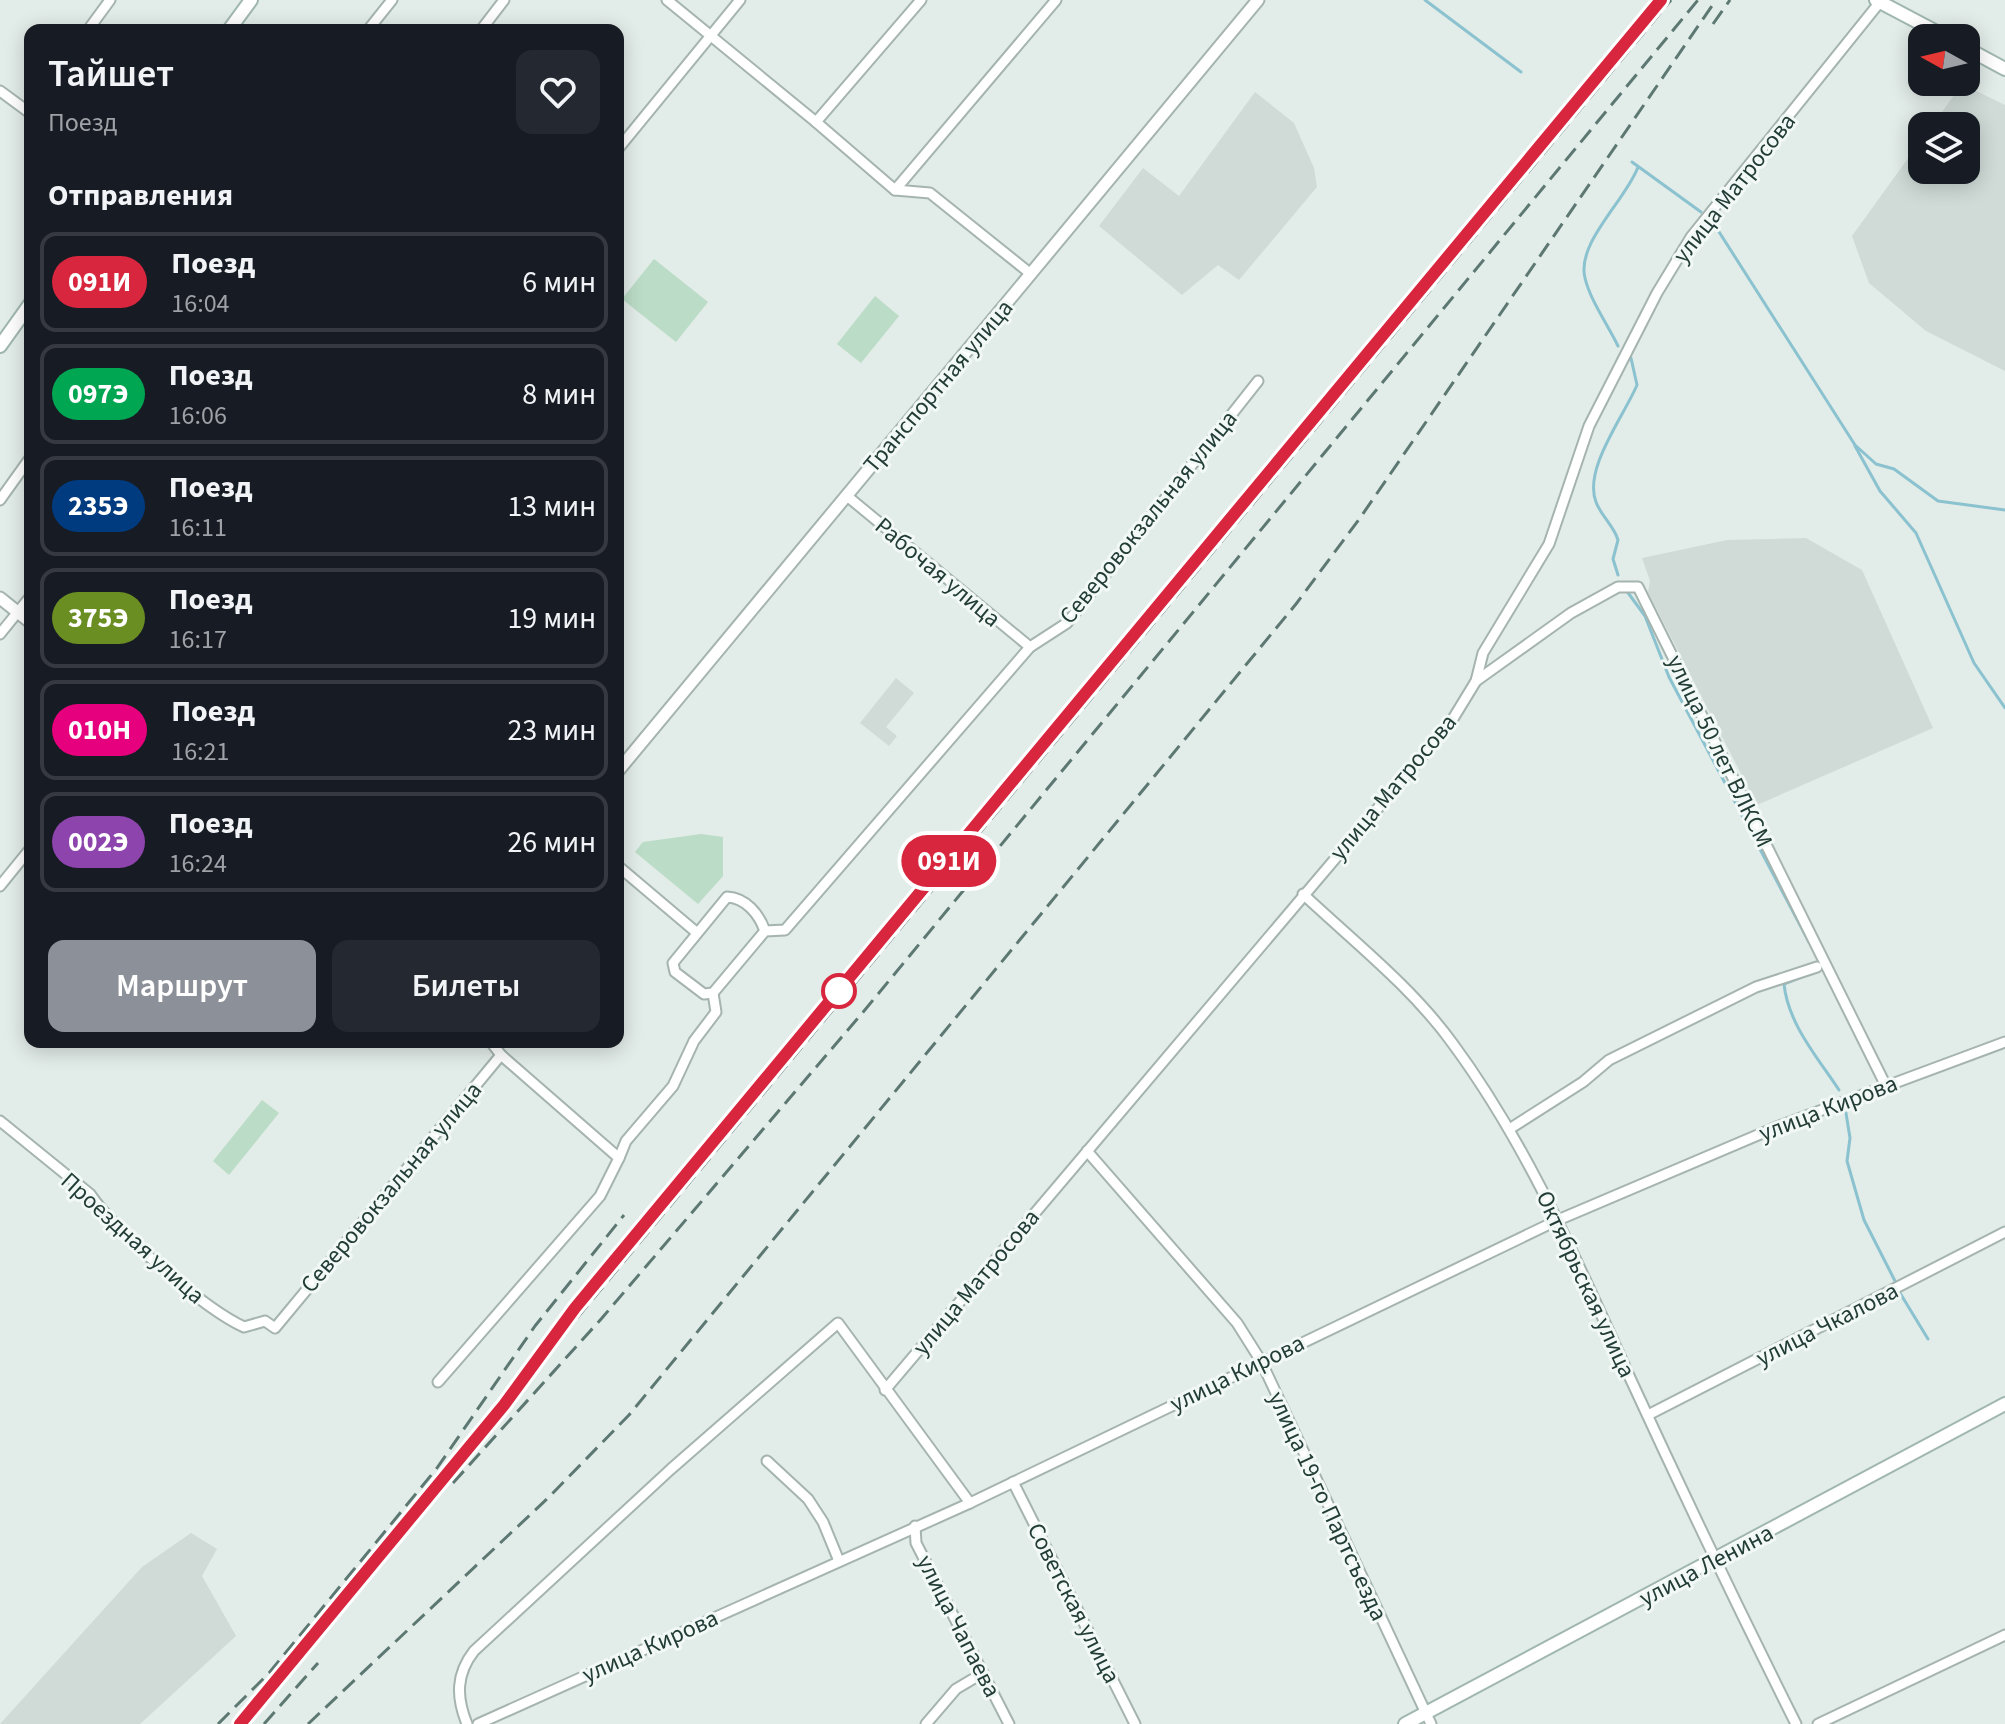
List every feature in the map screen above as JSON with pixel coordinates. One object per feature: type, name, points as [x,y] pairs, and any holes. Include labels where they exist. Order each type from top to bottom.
[{"type":"main road","points":[[233,24],[251,0]]},
{"type":"main road","points":[[1878,1],[1922,24]]},
{"type":"main road","points":[[1980,56],[2005,69]]},
{"type":"main road","points":[[0,346],[24,312]]},
{"type":"main road","name":"улица Ленина","points":[[1405,1724],[1428,1719],[2005,1404]]},
{"type":"street","points":[[92,24],[110,0]]},
{"type":"street","points":[[373,24],[392,0]]},
{"type":"street","points":[[486,24],[504,0]]},
{"type":"street","points":[[667,0],[895,190],[930,193],[1031,274]]},
{"type":"street","points":[[624,142],[740,0]]},
{"type":"street","points":[[816,122],[921,0]]},
{"type":"street","points":[[895,190],[1056,0]]},
{"type":"street","name":"Транспортная улица","points":[[624,758],[847,496],[1258,0]]},
{"type":"street","name":"улица Матросова","points":[[885,1390],[1451,722],[1476,681],[1483,653],[1549,544],[1589,426],[1657,293],[1691,237],[1878,1]]},
{"type":"street","points":[[0,91],[24,108]]},
{"type":"street","name":"Северовокзальная улица","points":[[438,1382],[600,1196],[626,1141],[673,1086],[694,1041],[716,1012],[713,993],[765,931],[785,930],[1030,647],[1067,623],[1258,381]]},
{"type":"street","points":[[0,500],[24,466]]},
{"type":"street","name":"Рабочая улица","points":[[847,496],[1030,647]]},
{"type":"street","name":"улица 50 лет ВЛКСМ","points":[[1476,681],[1571,613],[1618,587],[1638,587],[1886,1086]]},
{"type":"street","points":[[0,598],[24,617]]},
{"type":"street","points":[[0,634],[24,604]]},
{"type":"street","points":[[0,886],[24,856]]},
{"type":"street","points":[[624,871],[696,932]]},
{"type":"street","name":"Октябрьская улица","points":[[1303,894],[1396,981],[1451,1041],[1511,1128],[1558,1220],[1715,1561],[1796,1724]]},
{"type":"street","points":[[713,993],[704,994],[675,972],[673,963],[696,932],[727,897],[738,898],[760,916],[765,931]]},
{"type":"street","points":[[1511,1128],[1583,1082],[1609,1060],[1756,987],[1817,967]]},
{"type":"street","name":"улица Кирова","points":[[478,1724],[970,1503],[1558,1220],[1779,1126],[2005,1042]]},
{"type":"street","points":[[496,1048],[619,1158]]},
{"type":"street","name":"Северовокзальная улица","points":[[275,1328],[501,1055]]},
{"type":"street","name":"Проездная улица","points":[[0,1121],[90,1194],[100,1209],[222,1317],[244,1327],[265,1321],[275,1328]]},
{"type":"street","name":"улица 19-го Партсъезда","points":[[1087,1151],[1237,1323],[1261,1361],[1428,1719]]},
{"type":"street","name":"улица Чкалова","points":[[1648,1415],[2005,1232]]},
{"type":"street","points":[[467,1724],[460,1705],[459,1686],[463,1665],[474,1651],[682,1459],[838,1323],[970,1503]]},
{"type":"street","points":[[767,1461],[786,1483],[808,1499],[823,1522],[839,1561]]},
{"type":"street","name":"Советская улица","points":[[1013,1482],[1135,1724]]},
{"type":"street","name":"улица Чапаева","points":[[915,1526],[916,1543],[1009,1724]]},
{"type":"street","points":[[1818,1724],[2005,1635]]},
{"type":"street","points":[[926,1724],[956,1689],[983,1673]]},
{"type":"shaded area","points":[[1255,92],[1294,123],[1314,168],[1317,187],[1239,280],[1218,265],[1182,295],[1099,226],[1143,168],[1179,196]]},
{"type":"shaded area","points":[[1980,93],[2005,105],[2005,371],[1926,331],[1869,283],[1852,236],[1908,158],[1908,184],[1980,184],[1980,112],[1942,112],[1953,96],[1980,96]]},
{"type":"shaded area","points":[[1806,538],[1862,570],[1933,728],[1757,805],[1648,592],[1650,581],[1642,558],[1727,540]]},
{"type":"shaded area","points":[[896,678],[914,693],[886,727],[897,736],[889,746],[860,723]]},
{"type":"shaded area","points":[[191,1533],[217,1549],[202,1576],[236,1636],[140,1724],[0,1724],[142,1567]]},
{"type":"green space","points":[[654,259],[708,302],[676,342],[624,301]]},
{"type":"green space","points":[[875,296],[899,316],[861,363],[837,344]]},
{"type":"green space","points":[[701,834],[723,837],[723,876],[698,904],[635,852],[643,842]]},
{"type":"green space","points":[[262,1100],[279,1113],[229,1175],[213,1161]]},
{"type":"waterway","points":[[1425,0],[1521,72]]},
{"type":"waterway","points":[[1632,162],[1701,212]]},
{"type":"waterway","points":[[1618,346],[1591,295],[1584,265],[1595,236],[1638,167]]},
{"type":"waterway","points":[[1714,224],[1855,445],[1876,464],[1894,469],[1938,501],[2005,510]]},
{"type":"waterway","points":[[1618,575],[1613,559],[1618,540],[1598,507],[1593,489],[1600,459],[1637,385],[1631,358]]},
{"type":"waterway","points":[[1855,446],[1880,491],[1916,533],[1974,663],[2005,708]]},
{"type":"waterway","points":[[1626,590],[1645,616],[1669,677],[1809,942]]},
{"type":"waterway","points":[[1809,974],[1784,984],[1787,999],[1805,1040],[1839,1090]]},
{"type":"waterway","points":[[1845,1107],[1850,1138],[1847,1161],[1864,1220],[1895,1281]]},
{"type":"waterway","points":[[1900,1293],[1928,1339]]},
{"type":"railway","points":[[240,1724],[1671,0]]},
{"type":"railway","points":[[453,1483],[602,1318],[864,1011],[1698,0]]},
{"type":"railway","points":[[308,1724],[549,1497],[629,1415],[1296,604],[1360,518],[1716,0]]},
{"type":"railway","points":[[1713,24],[1730,0]]},
{"type":"railway","points":[[218,1724],[269,1673],[437,1468],[535,1326],[624,1215]]},
{"type":"railway","points":[[264,1724],[318,1663]]},
{"type":"train","name":"091И","points":[[240,1724],[504,1405],[575,1308],[1017,780],[1661,0]]}]
